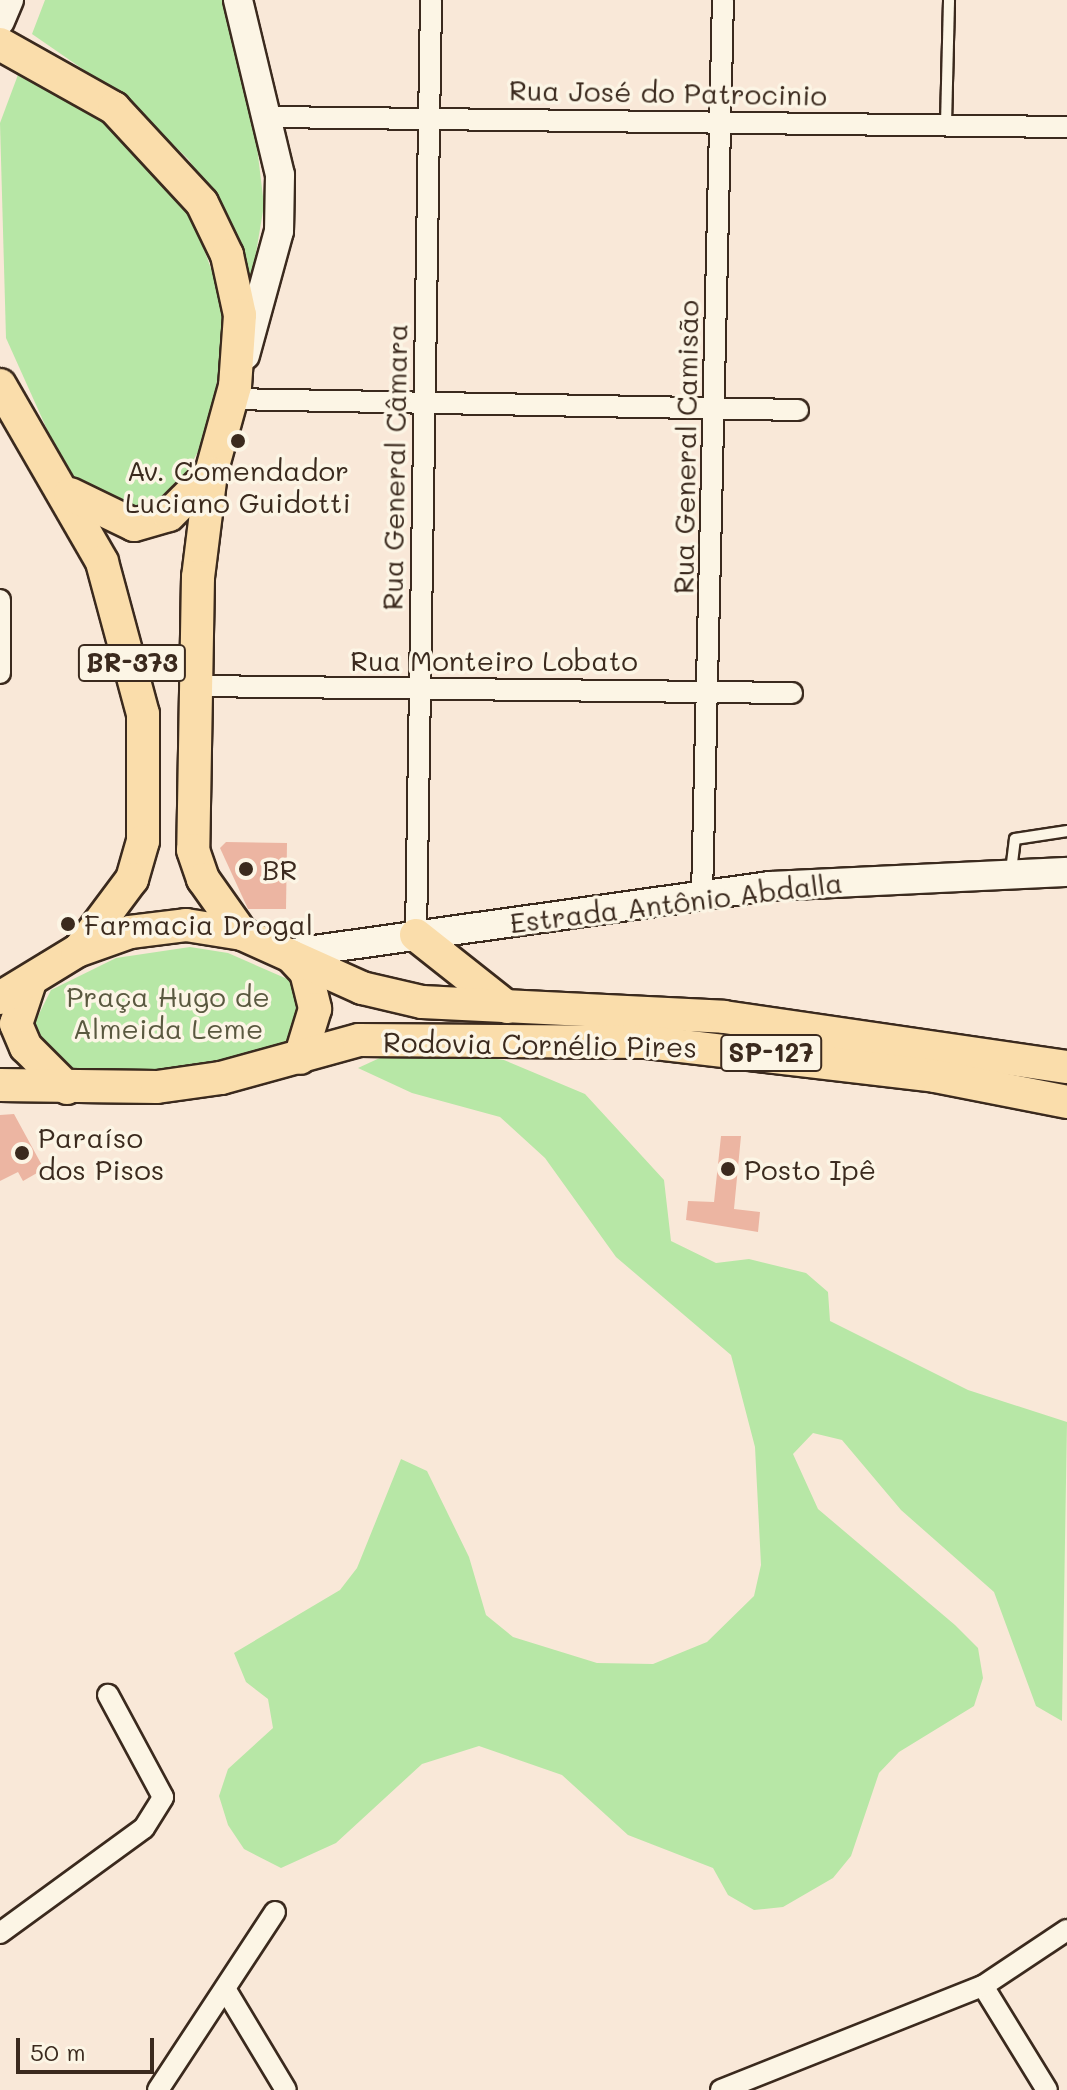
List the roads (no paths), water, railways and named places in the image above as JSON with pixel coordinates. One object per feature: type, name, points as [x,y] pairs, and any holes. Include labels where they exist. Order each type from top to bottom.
[{"type":"main road","name":"BR-373","points":[[0,44],[114,108],[202,203],[227,255],[240,315],[233,392],[211,473],[195,686],[193,850],[203,879],[242,934]]},
{"type":"main road","name":"BR-373","points":[[0,385],[67,491],[126,635],[143,714],[147,793],[132,879],[77,951]]},
{"type":"main road","points":[[67,491],[92,510],[134,525],[169,515],[211,473]]},
{"type":"main road","name":"SP-127","points":[[0,998],[77,951],[130,932],[186,925],[242,934],[289,955]]},
{"type":"main road","points":[[416,935],[507,1007]]},
{"type":"main road","points":[[289,955],[306,972],[315,1009],[300,1058]]},
{"type":"main road","name":"Rodovia Cornélio Pires","points":[[289,955],[362,988],[422,1002],[724,1017],[1067,1067]]},
{"type":"main road","points":[[30,982],[16,1024],[26,1047],[67,1088]]},
{"type":"main road","name":"Rodovia Cornélio Pires","points":[[300,1058],[359,1040],[647,1042],[935,1076],[1067,1102]]},
{"type":"main road","name":"SP-127","points":[[0,1085],[157,1087],[300,1058]]},
{"type":"street","points":[[0,21],[9,0]]},
{"type":"street","points":[[238,0],[269,117],[280,175],[279,231],[233,392],[798,410]]},
{"type":"street","name":"Rua General Câmara","points":[[416,935],[431,0]]},
{"type":"street","name":"Rua General Camisão","points":[[702,896],[723,0]]},
{"type":"street","name":"Rua José do Patrocinio","points":[[269,117],[720,119],[1067,127]]},
{"type":"street","points":[[0,600],[0,673]]},
{"type":"street","name":"Rua Monteiro Lobato","points":[[195,686],[792,693]]},
{"type":"street","name":"Estrada Antônio Abdalla","points":[[289,955],[702,896],[1011,873],[1067,872]]},
{"type":"street","points":[[0,1933],[144,1828],[163,1797],[108,1695]]},
{"type":"street","points":[[158,2090],[227,1992],[275,1912]]},
{"type":"street","points":[[721,2090],[983,1986],[1067,1930]]},
{"type":"street","points":[[983,1986],[1047,2090]]},
{"type":"street","points":[[227,1992],[286,2090]]},
{"type":"lane","points":[[946,124],[949,0]]},
{"type":"lane","points":[[1011,873],[1015,839],[1067,831]]},
{"type":"place","name":"Av. Comendador Luciano Guidotti","points":[[238,441]]},
{"type":"place","name":"BR","points":[[246,869]]},
{"type":"place","name":"Farmacia Drogal","points":[[68,924]]},
{"type":"place","name":"Paraíso dos Pisos","points":[[22,1153]]},
{"type":"place","name":"Posto Ipê","points":[[728,1169]]},
{"type":"park label","name":"Praça Hugo de Almeida Leme","points":[[168,1012]]}]
